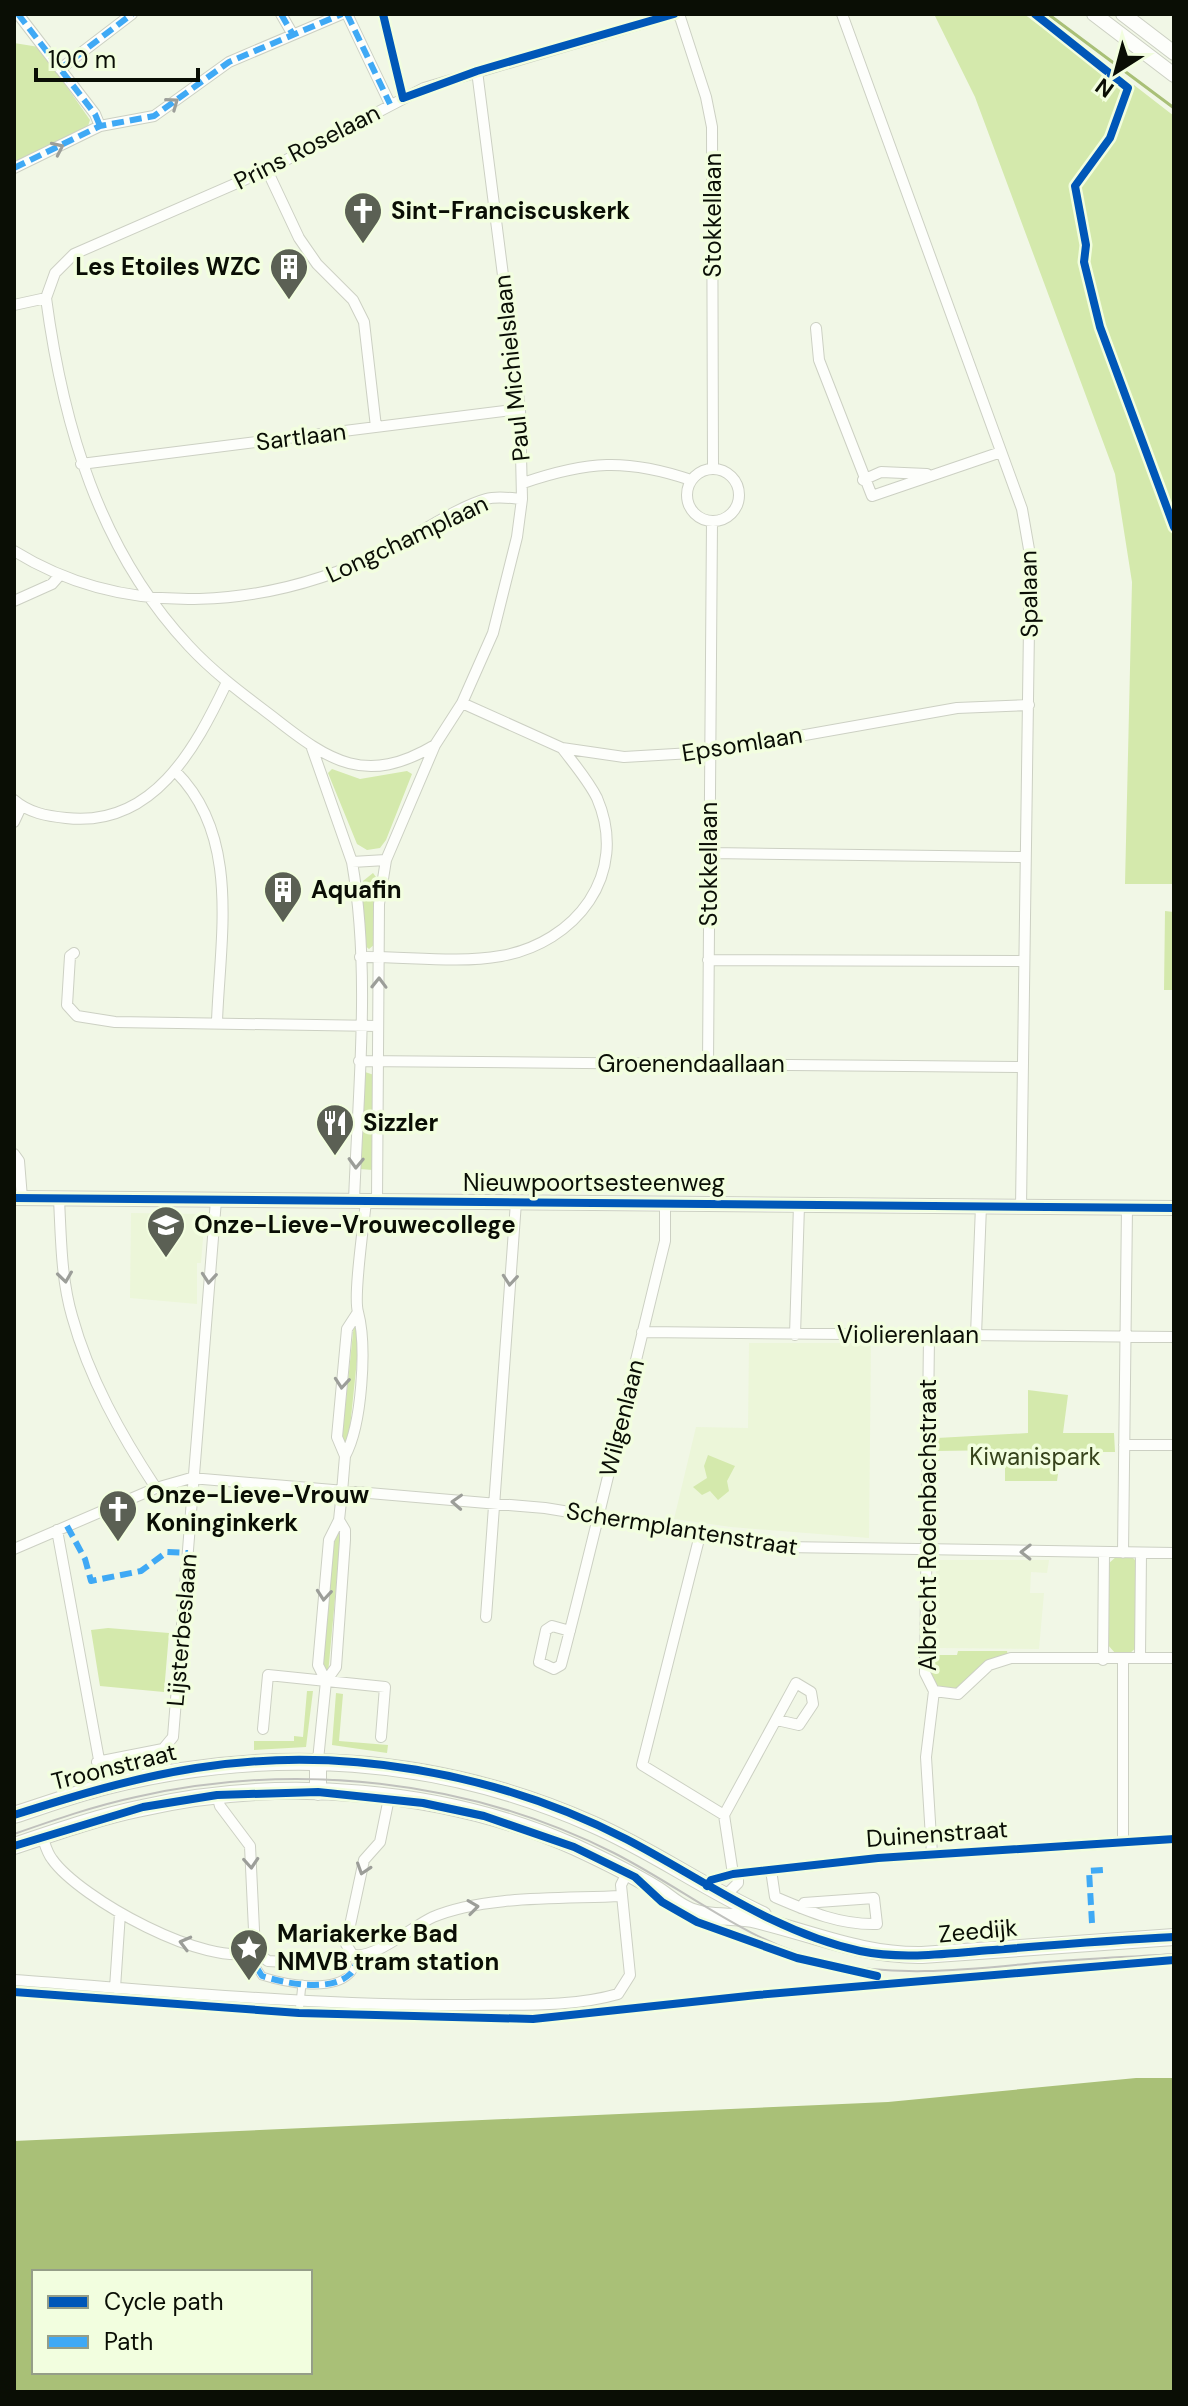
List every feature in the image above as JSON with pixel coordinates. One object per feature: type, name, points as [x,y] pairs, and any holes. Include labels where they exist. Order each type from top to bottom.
[{"type":"main road","points":[[1094,14],[1174,75]]},
{"type":"main road","points":[[1123,14],[1174,53]]},
{"type":"main road","name":"Nieuwpoortsesteenweg","points":[[18,1198],[1174,1208]]},
{"type":"main road","points":[[318,1760],[318,1792]]},
{"type":"main road","name":"Troonstraat","points":[[14,1815],[104,1787],[198,1768],[318,1760],[423,1771],[502,1790],[568,1813],[625,1838],[724,1897]]},
{"type":"main road","name":"Troonstraat","points":[[14,1846],[143,1807],[217,1795],[318,1792],[389,1798],[484,1816],[532,1831],[627,1873],[687,1910],[704,1913]]},
{"type":"main road","points":[[704,1913],[716,1907],[724,1897]]},
{"type":"main road","name":"Zeedijk","points":[[724,1897],[789,1929]]},
{"type":"main road","name":"Zeedijk","points":[[704,1913],[789,1929],[834,1944],[895,1956],[1174,1937]]},
{"type":"street","points":[[18,14],[100,126]]},
{"type":"street","points":[[60,69],[132,14]]},
{"type":"street","points":[[281,14],[292,33]]},
{"type":"street","points":[[14,168],[100,126],[154,116],[229,62],[292,33],[344,14],[390,104]]},
{"type":"street","name":"Prins Roselaan","points":[[46,298],[55,273],[74,254],[267,170],[424,88],[676,14]]},
{"type":"street","name":"Stokkellaan","points":[[676,14],[712,127],[713,469]]},
{"type":"street","name":"Spalaan","points":[[842,14],[1022,509],[1030,555],[1021,1207]]},
{"type":"street","name":"Paul Michielslaan","points":[[435,745],[462,703],[493,633],[509,577],[523,483],[520,409],[477,71]]},
{"type":"street","points":[[267,170],[299,238],[317,264],[353,300],[364,322],[376,427]]},
{"type":"street","points":[[14,305],[46,298],[56,373],[81,464],[97,505],[149,598],[190,647],[227,682],[312,748],[345,765],[367,767],[414,758],[435,745]]},
{"type":"street","points":[[816,328],[819,360],[863,480],[872,496],[1001,452]]},
{"type":"street","name":"Sartlaan","points":[[81,464],[520,409]]},
{"type":"street","points":[[523,483],[589,464],[656,468],[691,480]]},
{"type":"street","points":[[713,469],[730,475],[736,482],[739,500],[729,515],[712,521],[703,519],[690,507],[687,489],[691,480],[704,470],[713,469]]},
{"type":"street","points":[[863,480],[881,472],[933,475]]},
{"type":"street","name":"Longchamplaan","points":[[14,551],[59,576],[88,586],[149,598],[291,588],[325,579],[365,561],[484,499],[522,499]]},
{"type":"street","name":"Stokkellaan","points":[[708,1064],[712,521]]},
{"type":"street","points":[[14,601],[52,584],[59,576]]},
{"type":"street","points":[[14,822],[18,804],[46,816],[99,819],[132,808],[176,772],[204,730],[227,682]]},
{"type":"street","name":"Epsomlaan","points":[[462,703],[562,748],[624,757],[709,752],[957,708],[998,703],[1029,705]]},
{"type":"street","points":[[326,1681],[318,1665],[329,1540],[339,1520],[345,1456],[355,1438],[363,1331],[358,1312],[378,1061],[379,904],[386,860],[435,745]]},
{"type":"street","points":[[312,748],[352,862],[359,901],[359,1061],[366,1201]]},
{"type":"street","points":[[360,957],[497,957],[549,942],[572,924],[590,902],[601,876],[603,828],[597,800],[562,748]]},
{"type":"street","points":[[176,772],[192,788],[208,813],[221,858],[217,1021]]},
{"type":"street","points":[[710,853],[1025,857]]},
{"type":"street","points":[[352,862],[386,860]]},
{"type":"street","points":[[74,953],[70,956],[67,1005],[77,1016],[115,1022],[217,1021],[378,1026]]},
{"type":"street","points":[[708,960],[1024,961]]},
{"type":"street","name":"Groenendaallaan","points":[[359,1061],[1023,1067]]},
{"type":"street","points":[[14,1154],[19,1161],[18,1198]]},
{"type":"street","points":[[59,1199],[65,1282],[85,1354],[108,1408],[156,1488]]},
{"type":"street","name":"Lijsterbeslaan","points":[[97,1762],[163,1749],[173,1737],[191,1478],[216,1200]]},
{"type":"street","points":[[486,1617],[516,1202]]},
{"type":"street","name":"Wilgenlaan","points":[[570,1631],[665,1241],[665,1204]]},
{"type":"street","points":[[795,1335],[799,1205]]},
{"type":"street","points":[[976,1335],[981,1206]]},
{"type":"street","points":[[1123,1553],[1127,1207]]},
{"type":"street","points":[[345,1456],[337,1437],[347,1329],[358,1312]]},
{"type":"street","name":"Violierenlaan","points":[[642,1332],[1174,1337]]},
{"type":"street","name":"Albrecht Rodenbachstraat","points":[[929,1336],[925,1673],[934,1691],[926,1757],[932,1854]]},
{"type":"street","points":[[1124,1445],[1174,1445]]},
{"type":"street","points":[[14,1549],[156,1488],[191,1478]]},
{"type":"street","name":"Schermplantenstraat","points":[[191,1478],[492,1503],[598,1516],[783,1547],[1174,1553]]},
{"type":"street","points":[[318,1760],[326,1681],[336,1667],[345,1540],[345,1530],[339,1520]]},
{"type":"street","points":[[57,1530],[104,1787]]},
{"type":"street","points":[[700,1535],[642,1765],[724,1815]]},
{"type":"street","points":[[1103,1660],[1104,1553]]},
{"type":"street","points":[[1140,1657],[1141,1553]]},
{"type":"street","points":[[934,1691],[958,1694],[989,1665],[1011,1658],[1174,1658]]},
{"type":"street","points":[[1123,1659],[1123,1842]]},
{"type":"street","points":[[263,1729],[268,1675],[385,1687],[381,1737]]},
{"type":"street","points":[[724,1897],[738,1883],[724,1815],[777,1720]]},
{"type":"street","points":[[217,1795],[220,1806],[250,1846],[252,1953],[262,1976],[302,1984],[334,1982],[351,1974],[356,1955]]},
{"type":"street","points":[[356,1955],[346,1944],[358,1885],[364,1860],[380,1842],[389,1798]]},
{"type":"street","points":[[42,1836],[48,1853],[59,1867],[120,1913],[184,1944],[252,1953],[268,1961],[297,1965],[337,1965],[446,1912],[472,1906],[621,1896]]},
{"type":"street","name":"Duinenstraat","points":[[707,1886],[711,1880],[735,1874],[771,1870],[932,1854],[1174,1839]]},
{"type":"street","points":[[771,1870],[775,1897],[801,1908],[847,1925],[877,1924],[874,1898],[804,1903],[801,1908]]},
{"type":"street","points":[[14,1980],[300,2007],[536,2004],[604,1998],[622,1989],[630,1975],[621,1896],[621,1885],[627,1873]]},
{"type":"street","points":[[115,1988],[120,1913]]},
{"type":"street","points":[[300,2007],[302,1984]]},
{"type":"shaded area","name":"Onze-Lieve-Vrouwecollege","points":[[131,1213],[205,1214],[201,1263],[197,1263],[197,1304],[130,1298]]},
{"type":"shaded area","points":[[749,1343],[871,1343],[869,1538],[731,1527],[674,1519],[696,1427],[748,1428]]},
{"type":"shaded area","points":[[936,1560],[1049,1560],[1047,1573],[1031,1572],[1030,1593],[1044,1593],[1039,1649],[936,1648]]},
{"type":"shaded area","points":[[1136,2078],[1174,2078],[1174,2392],[14,2392],[14,2141],[888,2102]]},
{"type":"green space","points":[[934,14],[1024,14],[1125,89],[1134,85],[1174,116],[1174,884],[1125,884],[1132,582],[1115,474],[975,97]]},
{"type":"green space","points":[[14,43],[39,47],[90,120],[87,129],[14,163]]},
{"type":"green space","points":[[332,769],[360,779],[407,771],[412,774],[380,848],[367,850],[357,844],[328,773]]},
{"type":"green space","points":[[373,873],[376,877],[375,944],[369,949],[363,944],[363,881]]},
{"type":"green space","points":[[1165,911],[1174,912],[1174,990],[1164,990]]},
{"type":"green space","points":[[365,1072],[374,1075],[373,1170],[360,1169]]},
{"type":"green space","points":[[354,1323],[360,1330],[348,1447],[342,1439]]},
{"type":"green space","name":"Kiwanispark","points":[[1028,1390],[1068,1395],[1063,1433],[1114,1433],[1115,1452],[1061,1452],[1057,1481],[1005,1481],[1005,1450],[937,1451],[937,1438],[1028,1433]]},
{"type":"green space","points":[[708,1455],[735,1466],[727,1481],[729,1491],[718,1500],[710,1491],[702,1495],[693,1487],[707,1478],[704,1466]]},
{"type":"green space","points":[[338,1531],[341,1534],[328,1674],[322,1665],[333,1542]]},
{"type":"green space","points":[[1117,1556],[1132,1557],[1137,1562],[1137,1647],[1129,1654],[1116,1654],[1107,1644],[1108,1564]]},
{"type":"green space","points":[[108,1628],[169,1633],[164,1692],[100,1686],[91,1630]]},
{"type":"green space","points":[[958,1651],[1007,1651],[1008,1656],[962,1689],[940,1690],[930,1681],[927,1655],[957,1655]]},
{"type":"green space","points":[[307,1691],[313,1691],[306,1747],[254,1750],[254,1741],[294,1741],[294,1736],[303,1737]]},
{"type":"green space","points":[[336,1693],[343,1694],[339,1741],[388,1745],[387,1753],[332,1745]]},
{"type":"waterway","points":[[1048,14],[1174,108]]},
{"type":"tram line","points":[[14,1834],[105,1805],[196,1786],[257,1780],[319,1779],[380,1784],[441,1793],[500,1808],[558,1828],[640,1867],[742,1928],[795,1952],[824,1961],[877,1969],[929,1971],[1174,1954]]},
{"type":"marked path","points":[[18,14],[95,114],[100,126]]},
{"type":"marked path","points":[[60,69],[132,14]]},
{"type":"marked path","points":[[281,14],[292,33]]},
{"type":"marked path","points":[[14,168],[100,126],[154,116],[229,62],[342,14]]},
{"type":"marked path","points":[[347,14],[390,104]]},
{"type":"marked path","points":[[67,1526],[85,1559],[91,1581],[141,1571],[167,1552],[188,1553]]},
{"type":"marked path","points":[[1092,1923],[1089,1871],[1103,1870],[1103,1866]]},
{"type":"marked path","points":[[248,1954],[262,1976],[307,1985],[342,1980],[351,1973],[359,1957]]},
{"type":"cycle path","points":[[383,14],[403,98],[477,71],[674,14]]},
{"type":"cycle path","points":[[1035,14],[1128,88],[1110,138],[1075,186],[1086,245],[1084,262],[1100,327],[1174,527]]},
{"type":"cycle path","points":[[14,1198],[1174,1208]]},
{"type":"cycle path","points":[[14,1815],[127,1782],[196,1768],[306,1760],[361,1763],[471,1781],[524,1796],[626,1839],[768,1918],[860,1951],[926,1955],[1174,1937]]},
{"type":"cycle path","points":[[14,1846],[143,1807],[217,1795],[318,1792],[423,1803],[484,1816],[574,1847],[635,1877],[662,1902],[697,1922],[797,1958],[877,1976]]},
{"type":"cycle path","points":[[707,1886],[711,1880],[733,1874],[878,1858],[1174,1839]]},
{"type":"cycle path","points":[[14,1992],[299,2013],[533,2019],[757,1995],[1174,1960]]},
{"type":"place","name":"Sint-Franciscuskerk","points":[[363,245]]},
{"type":"place","name":"Les Etoiles WZC","points":[[289,301]]},
{"type":"place","name":"Aquafin","points":[[283,924]]},
{"type":"place","name":"Sizzler","points":[[335,1157]]},
{"type":"place","name":"Onze-Lieve-Vrouwecollege","points":[[166,1259]]},
{"type":"place","name":"Onze-Lieve-Vrouw Koninginkerk","points":[[118,1543]]},
{"type":"place","name":"Mariakerke Bad NMVB tram station","points":[[249,1982]]}]
